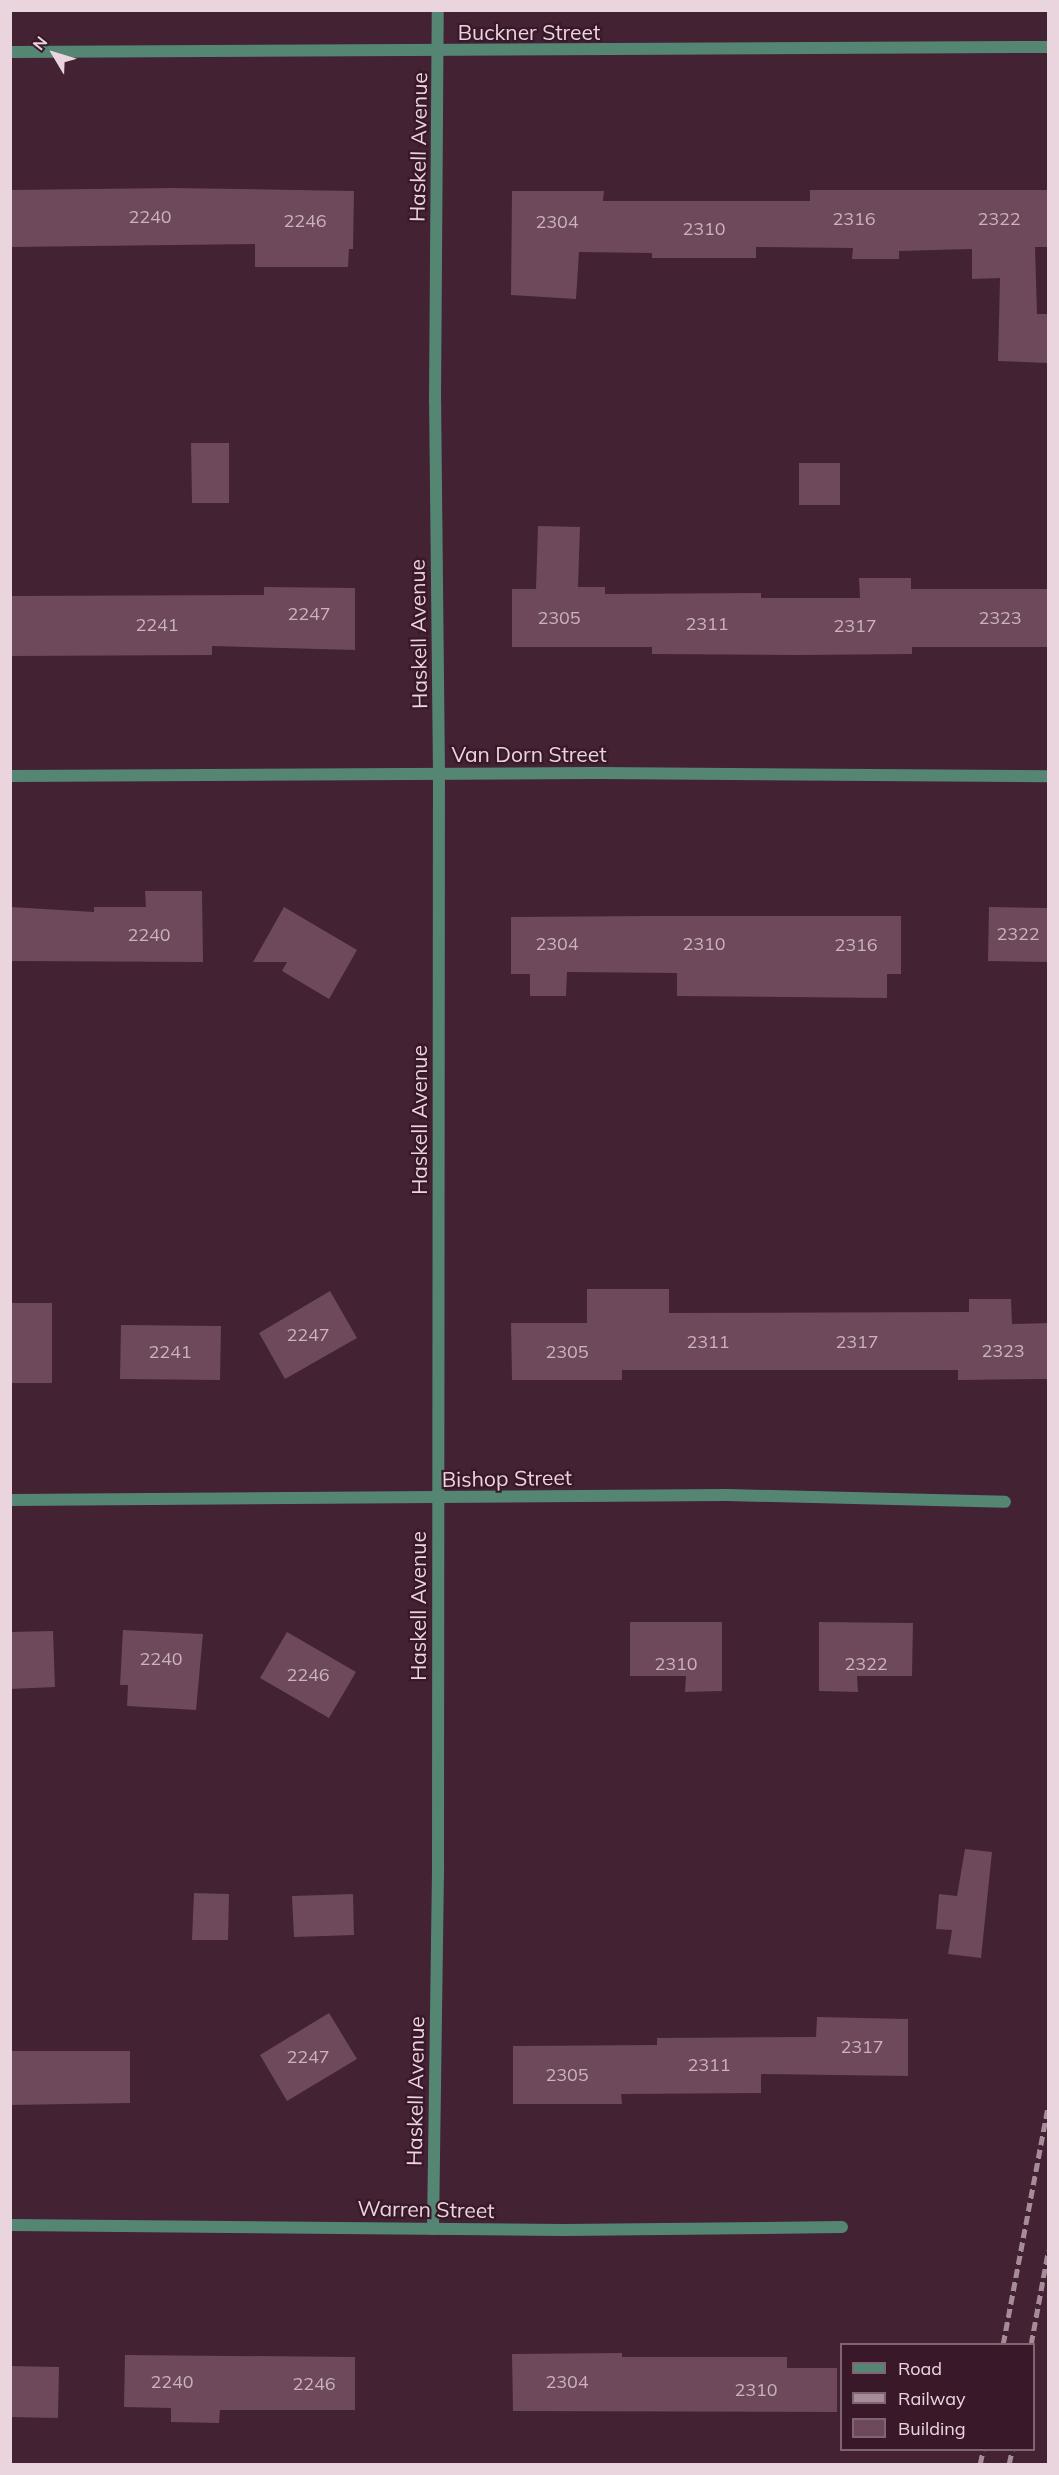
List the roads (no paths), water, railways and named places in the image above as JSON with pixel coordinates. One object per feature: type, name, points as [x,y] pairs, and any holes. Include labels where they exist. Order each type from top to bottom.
[{"type":"street","name":"Haskell Avenue","points":[[433,2229],[438,1864],[439,774],[435,402],[438,10]]},
{"type":"street","name":"Buckner Street","points":[[10,52],[1048,47]]},
{"type":"street","name":"Van Dorn Street","points":[[10,776],[439,774],[1048,776]]},
{"type":"street","name":"Bishop Street","points":[[10,1500],[727,1495],[1005,1502]]},
{"type":"street","name":"Warren Street","points":[[10,2225],[433,2229],[842,2227]]},
{"type":"railway","points":[[1003,2343],[1048,2105]]},
{"type":"railway","points":[[1031,2343],[1048,2251]]},
{"type":"railway","points":[[980,2464],[983,2451]]},
{"type":"railway","points":[[1009,2464],[1012,2451]]}]
